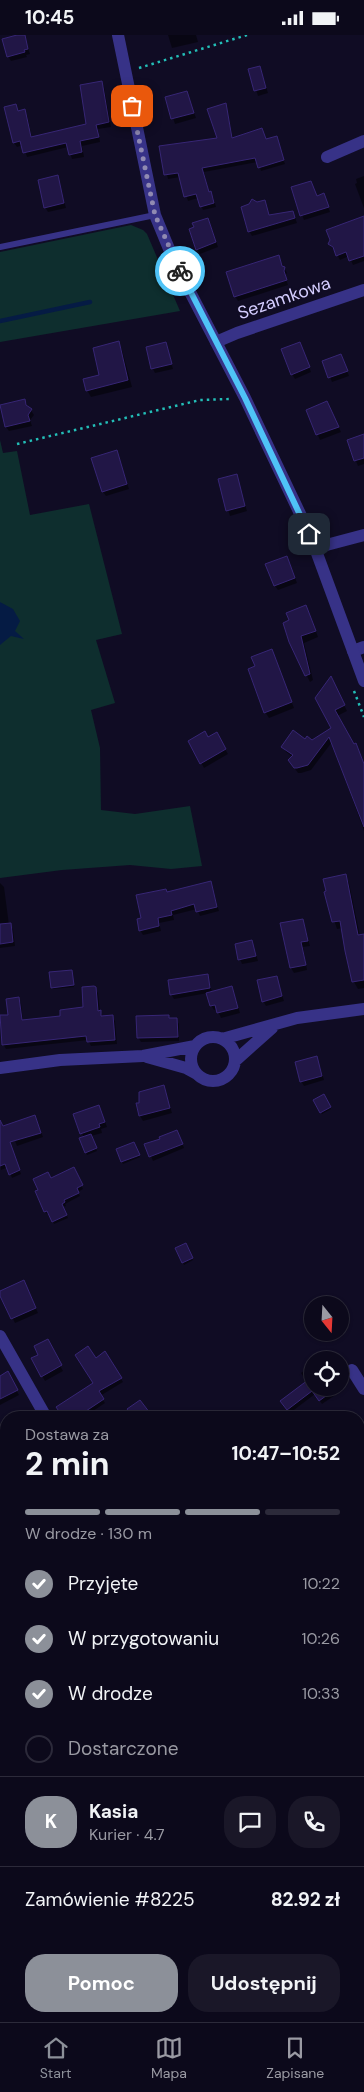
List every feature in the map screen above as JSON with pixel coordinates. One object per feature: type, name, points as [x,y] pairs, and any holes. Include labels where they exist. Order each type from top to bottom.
[{"type":"street","points":[[118,35],[155,215],[174,261],[245,398],[315,548],[358,649],[364,681]]},
{"type":"street","points":[[328,157],[364,141]]},
{"type":"street","name":"Sezamkowa","points":[[216,342],[364,289]]},
{"type":"street","points":[[315,548],[364,535]]},
{"type":"street","points":[[0,1067],[60,1060],[143,1056],[196,1046],[208,1038],[222,1039],[297,1018],[364,1009]]},
{"type":"street","points":[[234,1061],[276,1025]]},
{"type":"street","points":[[143,1056],[177,1065],[210,1081],[218,1081],[230,1074],[234,1061],[232,1048],[222,1039]]},
{"type":"street","points":[[196,1046],[191,1061],[197,1074]]},
{"type":"street","points":[[0,1336],[43,1411]]},
{"type":"street","points":[[352,1370],[364,1389]]},
{"type":"lane","points":[[0,247],[155,215]]},
{"type":"path","points":[[125,71],[145,67],[247,35]]},
{"type":"path","points":[[16,444],[200,400],[245,398]]},
{"type":"green space","points":[[131,225],[143,230],[147,234],[180,311],[0,342],[0,252]]},
{"type":"green space","points":[[0,440],[3,453],[17,451],[30,515],[89,504],[122,634],[96,640],[115,703],[91,710],[100,748],[101,810],[135,814],[190,806],[202,866],[171,869],[130,865],[62,870],[0,878]]},
{"type":"water","points":[[0,602],[13,609],[20,621],[15,631],[24,639],[11,636],[0,645]]},
{"type":"building","points":[[25,35],[28,49],[24,50],[25,52],[7,57],[2,39]]},
{"type":"building","points":[[260,66],[266,88],[254,91],[248,69]]},
{"type":"building","points":[[102,81],[109,122],[96,125],[99,137],[80,141],[82,152],[69,155],[66,143],[23,153],[20,141],[13,143],[4,107],[16,104],[18,111],[25,109],[31,137],[86,124],[80,85]]},
{"type":"building","points":[[187,91],[194,113],[171,119],[165,97]]},
{"type":"building","points":[[226,103],[232,138],[262,128],[266,139],[277,136],[284,160],[258,168],[255,158],[202,168],[214,203],[200,207],[196,194],[184,197],[178,173],[164,175],[159,146],[217,138],[207,109]]},
{"type":"building","points":[[58,175],[64,203],[44,208],[38,180]]},
{"type":"building","points":[[311,181],[317,196],[324,193],[329,207],[300,216],[291,187]]},
{"type":"building","points":[[252,199],[257,202],[265,200],[269,215],[293,211],[295,218],[248,232],[241,207],[249,204]]},
{"type":"building","points":[[364,216],[364,256],[349,261],[346,252],[336,256],[333,247],[328,244],[330,240],[326,230]]},
{"type":"building","points":[[208,218],[216,242],[196,250],[189,229],[194,227],[192,223]]},
{"type":"building","points":[[279,255],[282,266],[285,267],[284,271],[287,280],[234,297],[226,272]]},
{"type":"building","points":[[119,341],[128,380],[86,391],[83,379],[99,375],[93,348]]},
{"type":"building","points":[[166,342],[172,364],[151,369],[146,347]]},
{"type":"building","points":[[300,342],[310,367],[291,375],[281,349]]},
{"type":"building","points":[[341,354],[348,371],[328,378],[322,361]]},
{"type":"building","points":[[25,399],[26,405],[32,409],[28,415],[30,421],[5,427],[0,405]]},
{"type":"building","points":[[327,401],[339,427],[316,435],[306,410]]},
{"type":"building","points":[[364,434],[364,458],[354,461],[347,440]]},
{"type":"building","points":[[117,450],[127,484],[102,492],[91,458]]},
{"type":"building","points":[[237,474],[245,506],[226,511],[218,479]]},
{"type":"building","points":[[287,556],[295,578],[274,586],[265,564]]},
{"type":"building","points":[[306,605],[316,631],[301,636],[310,674],[305,676],[289,642],[283,623],[289,620],[286,613]]},
{"type":"building","points":[[272,649],[292,702],[264,713],[248,669],[255,666],[251,657]]},
{"type":"building","points":[[331,676],[345,705],[335,710],[354,744],[356,743],[364,764],[364,827],[329,737],[308,765],[297,768],[294,768],[288,760],[293,755],[281,747],[293,730],[305,739],[307,736],[312,740],[331,728],[315,698]]},
{"type":"building","points":[[205,731],[208,737],[217,732],[226,749],[200,764],[188,741]]},
{"type":"building","points":[[346,874],[358,935],[364,934],[364,980],[352,982],[340,921],[332,922],[324,892],[326,891],[323,879]]},
{"type":"building","points":[[211,881],[217,907],[196,912],[194,904],[171,911],[172,915],[158,918],[159,926],[139,931],[137,919],[141,918],[136,895],[166,889],[167,892]]},
{"type":"building","points":[[303,919],[308,941],[301,942],[306,965],[290,968],[280,923]]},
{"type":"building","points":[[11,923],[13,942],[0,944],[0,924]]},
{"type":"building","points":[[252,940],[256,956],[238,960],[235,944]]},
{"type":"building","points":[[72,970],[74,985],[51,988],[49,972]]},
{"type":"building","points":[[208,974],[210,988],[170,995],[168,980]]},
{"type":"building","points":[[277,976],[282,996],[262,1002],[257,980]]},
{"type":"building","points":[[232,986],[238,1008],[217,1013],[215,1005],[210,1006],[206,993]]},
{"type":"building","points":[[82,987],[96,987],[98,1011],[101,1010],[101,1016],[113,1015],[115,1040],[87,1042],[86,1036],[2,1045],[0,1015],[8,1015],[6,999],[19,997],[22,1020],[60,1016],[60,1010],[83,1007]]},
{"type":"building","points":[[169,1015],[169,1018],[177,1018],[178,1037],[137,1038],[136,1016]]},
{"type":"building","points":[[317,1056],[322,1076],[300,1082],[295,1062]]},
{"type":"building","points":[[164,1085],[170,1108],[139,1116],[136,1103],[139,1103],[139,1092]]},
{"type":"building","points":[[324,1094],[331,1107],[320,1113],[313,1100]]},
{"type":"building","points":[[99,1105],[105,1122],[99,1124],[100,1127],[80,1134],[73,1114]]},
{"type":"building","points":[[35,1115],[41,1133],[10,1142],[20,1170],[9,1175],[5,1164],[0,1166],[0,1120],[3,1126]]},
{"type":"building","points":[[177,1130],[183,1144],[149,1157],[144,1144],[160,1139],[159,1137]]},
{"type":"building","points":[[91,1134],[97,1148],[85,1153],[79,1138]]},
{"type":"building","points":[[134,1142],[140,1155],[121,1162],[116,1149]]},
{"type":"building","points":[[74,1167],[83,1185],[77,1188],[79,1193],[64,1200],[65,1202],[62,1204],[67,1215],[52,1222],[47,1211],[44,1212],[35,1191],[38,1190],[33,1179],[48,1172],[51,1178]]},
{"type":"building","points":[[186,1243],[193,1258],[182,1263],[175,1248]]},
{"type":"building","points":[[24,1280],[36,1308],[11,1319],[0,1296],[0,1291]]},
{"type":"building","points":[[48,1339],[62,1365],[41,1377],[31,1358],[38,1355],[34,1346]]},
{"type":"building","points":[[88,1346],[96,1358],[105,1351],[122,1378],[99,1391],[104,1399],[86,1411],[59,1411],[56,1407],[93,1383],[75,1355]]},
{"type":"building","points":[[8,1371],[18,1390],[0,1399],[0,1376]]},
{"type":"building","points":[[304,1383],[305,1396],[287,1410],[280,1401]]},
{"type":"building","points":[[316,1396],[326,1396],[319,1401]]},
{"type":"building","points":[[140,1400],[148,1411],[128,1411],[127,1409]]},
{"type":"waterway","points":[[0,321],[90,302]]},
{"type":"way so far","points":[[132,106],[150,198],[162,233],[180,271]]},
{"type":"route","points":[[180,271],[245,398],[309,534]]}]
